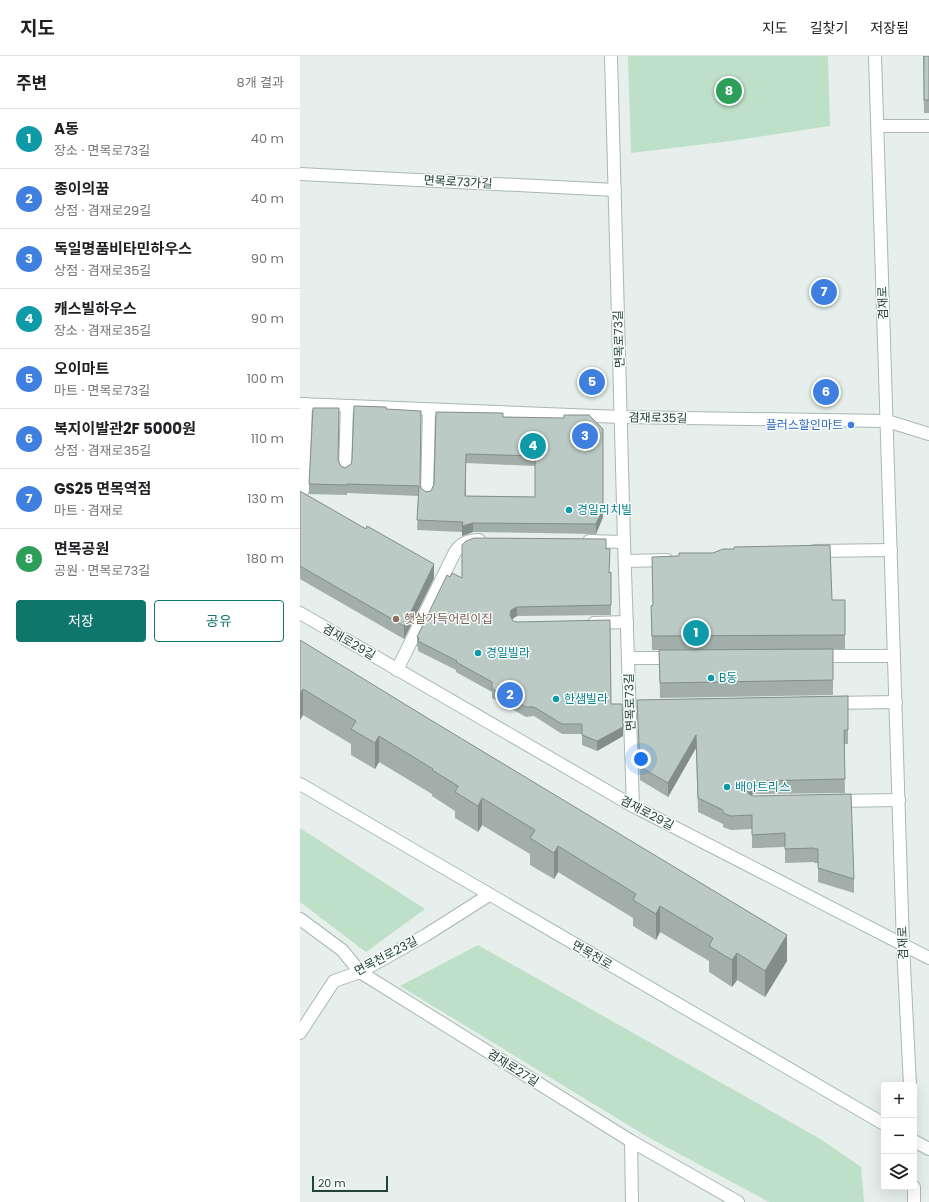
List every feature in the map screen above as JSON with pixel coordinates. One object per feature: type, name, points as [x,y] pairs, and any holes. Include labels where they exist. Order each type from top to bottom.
[{"type":"street","name":"면목로73길","points":[[611,56],[628,658],[634,706],[633,806]]},
{"type":"street","name":"겸재로","points":[[875,56],[903,945],[910,1082]]},
{"type":"street","points":[[878,126],[929,126]]},
{"type":"street","name":"면목로73가길","points":[[300,174],[615,190]]},
{"type":"street","name":"겸재로35길","points":[[303,490],[303,404],[621,417],[887,421],[929,434]]},
{"type":"street","points":[[345,470],[347,406]]},
{"type":"street","points":[[427,494],[429,410]]},
{"type":"street","points":[[397,670],[458,548],[473,540],[489,540]]},
{"type":"street","points":[[576,541],[624,542]]},
{"type":"street","points":[[805,551],[891,550]]},
{"type":"street","points":[[625,561],[681,559]]},
{"type":"street","name":"겸재로29길","points":[[300,614],[633,806],[929,958]]},
{"type":"street","points":[[580,623],[627,622]]},
{"type":"street","points":[[807,656],[894,656]]},
{"type":"street","points":[[628,658],[683,658]]},
{"type":"street","points":[[824,703],[896,702]]},
{"type":"street","name":"면목천로","points":[[300,784],[881,1122]]},
{"type":"street","points":[[828,801],[899,800]]},
{"type":"street","name":"면목천로23길","points":[[300,1033],[334,981],[360,972],[489,895]]},
{"type":"street","name":"겸재로27길","points":[[300,919],[342,950],[360,972],[631,1141],[738,1202]]},
{"type":"street","points":[[631,1141],[632,1202]]},
{"type":"street","points":[[917,1143],[929,1149]]},
{"type":"street","points":[[914,1190],[914,1202]]},
{"type":"green space","points":[[628,56],[828,56],[830,126],[731,141],[631,153]]},
{"type":"green space","points":[[300,828],[425,909],[366,952],[300,902]]},
{"type":"green space","points":[[478,945],[822,1140],[861,1167],[864,1202],[769,1202],[646,1136],[400,986]]},
{"type":"building","points":[[924,56],[929,56],[929,100],[924,100]]},
{"type":"building","points":[[354,406],[386,407],[386,409],[421,411],[420,484],[421,488],[426,492],[431,491],[434,484],[436,412],[503,413],[503,417],[564,418],[564,415],[589,415],[603,429],[603,508],[596,524],[473,523],[462,526],[463,522],[417,520],[419,486],[309,484],[313,408],[339,408],[338,460],[341,466],[345,468],[351,464]],"holes":[[[466,454],[535,456],[535,497],[465,496]]]},
{"type":"building","points":[[300,491],[366,529],[367,526],[434,564],[404,626],[300,566]]},
{"type":"building","points":[[474,538],[606,539],[606,549],[610,549],[609,573],[611,572],[611,605],[517,607],[511,610],[510,615],[513,621],[517,622],[610,620],[611,704],[622,704],[623,727],[597,741],[582,735],[582,724],[562,724],[534,707],[526,707],[492,689],[492,682],[456,662],[457,661],[418,641],[419,638],[417,637],[447,575],[450,577],[452,573],[462,578],[462,545],[466,541]]},
{"type":"building","points":[[830,545],[832,600],[845,600],[845,635],[652,636],[652,557],[679,556],[679,553],[713,553],[723,549],[734,549],[734,547]]},
{"type":"building","points":[[300,640],[787,935],[765,971],[737,953],[732,960],[709,946],[713,938],[660,906],[656,914],[633,900],[636,894],[558,846],[554,853],[530,838],[535,830],[482,798],[478,806],[455,792],[458,786],[432,770],[433,769],[379,736],[375,743],[351,729],[356,721],[303,689],[300,694]]},
{"type":"building","points":[[833,649],[833,680],[660,683],[659,650]]},
{"type":"building","points":[[848,696],[848,730],[844,730],[845,779],[753,781],[747,784],[746,789],[749,794],[753,796],[851,794],[854,879],[818,868],[818,849],[785,849],[785,833],[752,835],[752,815],[731,816],[723,813],[723,810],[698,798],[696,735],[668,783],[640,767],[637,700]]},
{"type":"place","name":"면목공원","points":[[729,91]]},
{"type":"place","name":"GS25 면목역점","points":[[824,292]]},
{"type":"place","name":"오이마트","points":[[592,382]]},
{"type":"place","name":"복지이발관2F 5000원","points":[[826,392]]},
{"type":"place","name":"플러스할인마트","points":[[851,425]]},
{"type":"place","name":"독일명품비타민하우스","points":[[585,436]]},
{"type":"place","name":"캐스빌하우스","points":[[533,446]]},
{"type":"place","name":"경일리치빌","points":[[569,510]]},
{"type":"place","name":"햇살가득어린이집","points":[[396,619]]},
{"type":"place","name":"A동","points":[[696,633]]},
{"type":"place","name":"경일빌라","points":[[478,653]]},
{"type":"place","name":"B동","points":[[711,678]]},
{"type":"place","name":"종이의꿈","points":[[510,695]]},
{"type":"place","name":"한샘빌라","points":[[556,699]]},
{"type":"place","name":"배아트리스","points":[[727,787]]}]
